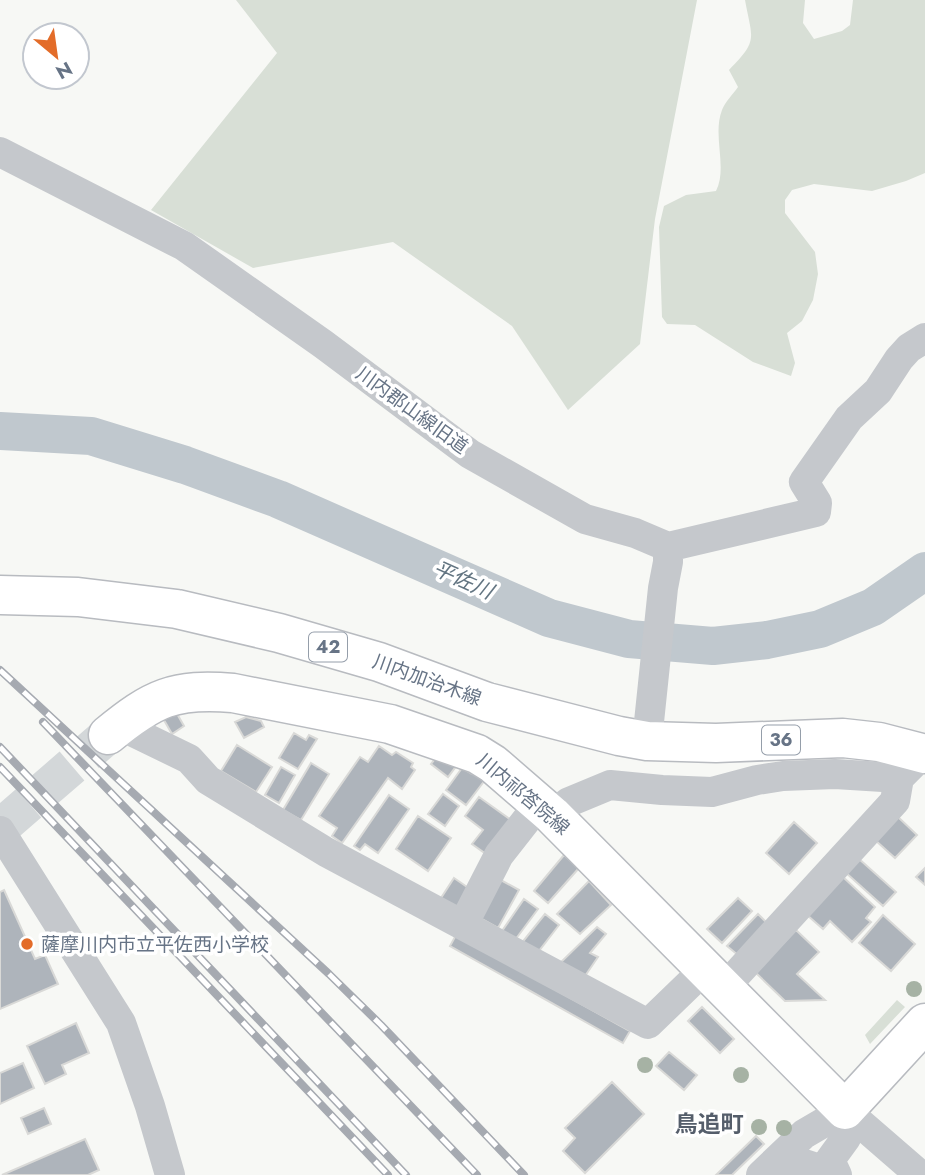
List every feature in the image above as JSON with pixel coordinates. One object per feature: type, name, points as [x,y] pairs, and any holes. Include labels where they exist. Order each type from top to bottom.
[{"type":"main road","name":"川内加治木線","points":[[0,596],[78,597],[177,608],[279,633],[366,659],[487,702],[647,741]]},
{"type":"main road","name":"川内祁答院線","points":[[113,730],[155,700],[179,693],[208,691],[233,693],[390,724],[477,754],[493,764],[546,810],[716,977],[845,1110]]},
{"type":"main road","name":"36","points":[[647,741],[716,743],[843,738],[879,742],[917,752]]},
{"type":"main road","points":[[845,1110],[925,1023]]},
{"type":"street","name":"川内郡山線旧道","points":[[0,152],[184,246],[323,344],[470,454],[585,519],[635,533],[668,547]]},
{"type":"street","points":[[647,741],[668,547],[816,512],[817,503],[804,482],[849,418],[878,391],[909,348],[925,338]]},
{"type":"street","points":[[113,730],[189,759],[208,780],[303,838],[648,1024],[716,977],[895,801],[917,752]]},
{"type":"street","points":[[463,925],[499,855],[546,810],[610,785],[712,792],[783,776],[835,774],[917,752]]},
{"type":"street","points":[[0,831],[121,1023],[150,1106],[170,1175]]},
{"type":"street","points":[[761,1175],[804,1134],[845,1110]]},
{"type":"street","points":[[837,1175],[830,1160],[846,1138],[845,1110]]},
{"type":"street","points":[[845,1110],[920,1175]]},
{"type":"street","points":[[761,1175],[775,1165],[794,1161],[814,1166],[829,1175]]},
{"type":"shaded area","points":[[236,0],[697,0],[655,219],[640,344],[568,410],[512,326],[393,242],[253,268],[151,210],[277,53]]},
{"type":"shaded area","points":[[745,0],[805,0],[803,23],[814,39],[842,31],[850,25],[853,0],[925,0],[925,173],[872,191],[814,184],[792,190],[785,200],[785,213],[815,252],[818,274],[813,300],[802,321],[787,333],[795,363],[791,376],[753,362],[695,325],[667,324],[662,317],[659,227],[664,206],[686,195],[716,191],[721,172],[719,120],[723,107],[738,87],[729,70],[745,52],[751,38]]},
{"type":"shaded area","points":[[897,1000],[905,1007],[870,1044],[865,1035]]},
{"type":"building","points":[[176,712],[184,726],[172,734],[164,720]]},
{"type":"building","points":[[246,717],[261,721],[264,727],[244,738],[235,722]]},
{"type":"building","points":[[294,733],[306,740],[309,735],[317,739],[298,769],[279,758]]},
{"type":"building","points":[[237,745],[272,767],[256,792],[221,771]]},
{"type":"building","points":[[379,746],[392,755],[396,752],[413,763],[411,767],[415,770],[402,789],[388,778],[342,843],[332,836],[337,828],[319,816],[360,757],[368,762]]},
{"type":"building","points":[[438,755],[457,765],[448,777],[431,764]]},
{"type":"building","points":[[311,763],[329,774],[301,820],[283,810]]},
{"type":"building","points":[[281,767],[295,775],[279,803],[265,795]]},
{"type":"building","points":[[462,768],[485,780],[466,805],[446,790]]},
{"type":"building","points":[[443,794],[459,806],[445,826],[428,814]]},
{"type":"building","points":[[389,795],[409,809],[378,853],[365,844],[360,850],[354,846]]},
{"type":"building","points":[[479,797],[511,820],[486,854],[472,844],[483,830],[465,816]]},
{"type":"building","points":[[418,816],[451,838],[428,871],[396,849]]},
{"type":"building","points":[[897,816],[917,835],[895,858],[875,840]]},
{"type":"building","points":[[794,822],[817,843],[789,874],[766,853]]},
{"type":"building","points":[[564,855],[579,868],[548,903],[534,891]]},
{"type":"building","points":[[858,858],[896,892],[883,906],[845,872]]},
{"type":"building","points":[[925,868],[925,885],[916,877]]},
{"type":"building","points":[[842,876],[875,907],[866,918],[871,922],[852,942],[830,921],[823,929],[807,915]]},
{"type":"building","points":[[454,878],[470,889],[457,908],[441,898]]},
{"type":"building","points":[[499,879],[519,890],[498,928],[478,917]]},
{"type":"building","points":[[589,881],[611,905],[580,934],[557,914]]},
{"type":"building","points":[[4,890],[35,959],[45,955],[58,984],[0,1009],[0,892]]},
{"type":"building","points":[[738,898],[752,911],[722,943],[707,929]]},
{"type":"building","points":[[524,899],[538,909],[515,940],[502,931]]},
{"type":"building","points":[[545,914],[559,925],[535,956],[520,945]]},
{"type":"building","points":[[758,914],[769,925],[739,956],[727,946]]},
{"type":"building","points":[[883,915],[915,944],[891,971],[859,943]]},
{"type":"building","points":[[597,927],[606,934],[590,953],[598,957],[583,979],[558,965]]},
{"type":"building","points":[[796,930],[819,952],[797,974],[825,1000],[785,1001],[755,972]]},
{"type":"building","points":[[456,935],[630,1031],[623,1043],[450,946]]},
{"type":"building","points":[[702,1007],[734,1039],[720,1053],[688,1021]]},
{"type":"building","points":[[76,1023],[89,1053],[62,1065],[66,1074],[45,1084],[27,1046]]},
{"type":"building","points":[[669,1052],[697,1075],[684,1090],[656,1066]]},
{"type":"building","points":[[23,1063],[34,1088],[0,1104],[0,1073]]},
{"type":"building","points":[[612,1082],[644,1114],[585,1173],[563,1151],[575,1138],[565,1128]]},
{"type":"building","points":[[44,1108],[51,1124],[28,1134],[21,1118]]},
{"type":"building","points":[[756,1136],[764,1144],[732,1175],[716,1175]]},
{"type":"building","points":[[85,1139],[99,1170],[88,1175],[2,1175]]},
{"type":"waterway","name":"平佐川","points":[[0,431],[91,436],[185,465],[278,499],[549,618],[629,639],[713,646],[767,640],[820,629],[873,607],[925,571]]},
{"type":"tunnel","points":[[0,828],[108,735]]},
{"type":"railway","points":[[0,670],[329,974],[524,1175]]},
{"type":"railway","points":[[43,722],[477,1175]]},
{"type":"railway","points":[[0,747],[406,1175]]},
{"type":"railway","points":[[0,767],[388,1175]]},
{"type":"place","name":"薩摩川内市立平佐西小学校","points":[[27,944]]},
{"type":"district","name":"鳥追町","points":[[709,1124]]}]
